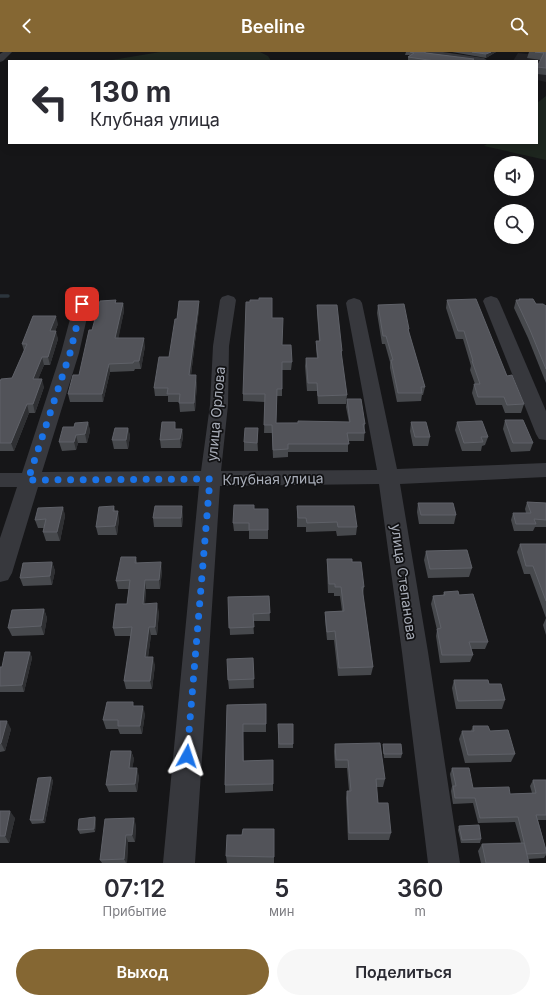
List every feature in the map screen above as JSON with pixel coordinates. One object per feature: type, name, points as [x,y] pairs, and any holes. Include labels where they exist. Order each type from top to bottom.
[{"type":"street","points":[[0,59],[8,52]]},
{"type":"street","points":[[426,52],[487,59]]},
{"type":"street","points":[[468,52],[487,59]]},
{"type":"street","points":[[418,58],[433,60]]},
{"type":"street","name":"улица Орлова","points":[[179,863],[210,479],[219,405],[221,346],[228,300]]},
{"type":"street","points":[[491,300],[546,434]]},
{"type":"street","name":"улица Степанова","points":[[354,303],[372,380],[389,477],[444,863]]},
{"type":"street","points":[[0,573],[28,480],[70,353],[82,304]]},
{"type":"street","name":"Клубная улица","points":[[0,480],[389,477],[546,470]]},
{"type":"shaded area","points":[[160,52],[260,52],[268,56],[270,60],[112,60]]},
{"type":"shaded area","points":[[518,53],[546,56],[546,82],[538,80],[538,60],[514,60]]},
{"type":"shaded area","points":[[546,96],[546,160],[534,157],[534,156],[484,146],[487,144],[538,144],[538,102]]},
{"type":"building","points":[[410,52],[424,52],[474,59],[428,60],[408,57],[414,53]]},
{"type":"building","points":[[472,52],[491,52],[486,54]]},
{"type":"building","points":[[535,52],[546,52],[546,68],[538,67],[538,65],[544,53]]},
{"type":"building","points":[[259,298],[272,298],[272,318],[283,318],[282,345],[291,345],[292,362],[282,362],[282,389],[277,389],[276,423],[298,423],[298,421],[350,422],[347,399],[361,399],[365,433],[347,433],[349,444],[288,444],[288,449],[273,450],[272,425],[264,425],[265,394],[243,394],[246,302],[250,302],[250,300],[259,300]]},
{"type":"building","points":[[476,299],[507,376],[512,375],[524,404],[507,405],[504,397],[478,397],[474,384],[480,384],[464,331],[458,331],[447,300]]},
{"type":"building","points":[[519,299],[533,299],[536,304],[543,304],[546,306],[546,369],[516,300],[520,300]]},
{"type":"building","points":[[116,300],[115,303],[123,303],[115,338],[144,338],[139,361],[134,361],[133,363],[109,364],[102,394],[68,394],[73,375],[79,375],[89,330],[92,330],[100,301]]},
{"type":"building","points":[[179,301],[199,301],[189,375],[196,375],[194,403],[179,403],[180,394],[167,394],[168,388],[154,388],[159,357],[169,357]]},
{"type":"building","points":[[404,304],[408,329],[425,387],[421,387],[422,393],[398,393],[391,360],[393,360],[386,336],[383,336],[378,305]]},
{"type":"building","points":[[317,305],[337,305],[347,395],[318,396],[317,383],[308,383],[306,358],[318,358],[316,341],[320,341]]},
{"type":"building","points":[[33,316],[56,316],[50,331],[56,331],[48,357],[42,357],[33,379],[42,379],[33,404],[27,404],[11,443],[0,443],[0,382],[1,379],[12,378],[27,344],[22,344]]},
{"type":"building","points":[[505,420],[523,420],[533,443],[513,443]]},
{"type":"building","points":[[482,421],[488,437],[481,437],[483,442],[464,443],[457,422]]},
{"type":"building","points":[[88,422],[85,434],[76,435],[74,442],[59,442],[63,427],[74,427],[75,423]]},
{"type":"building","points":[[162,422],[175,422],[175,429],[182,429],[180,439],[160,440]]},
{"type":"building","points":[[411,422],[426,422],[430,437],[415,437]]},
{"type":"building","points":[[115,428],[128,428],[126,440],[112,440]]},
{"type":"building","points":[[245,428],[258,428],[257,443],[244,442]]},
{"type":"building","points":[[527,502],[546,503],[546,520],[534,519],[536,524],[516,524],[513,513],[531,513]]},
{"type":"building","points":[[418,503],[453,503],[456,515],[421,515]]},
{"type":"building","points":[[234,505],[254,505],[254,509],[268,509],[268,530],[249,530],[249,523],[233,523]]},
{"type":"building","points":[[114,506],[113,511],[118,511],[115,526],[96,527],[99,507]]},
{"type":"building","points":[[155,506],[182,506],[181,518],[153,518]]},
{"type":"building","points":[[297,506],[354,506],[357,527],[338,527],[337,522],[307,523],[306,518],[298,518]]},
{"type":"building","points":[[63,507],[57,532],[43,532],[46,519],[35,520],[38,508]]},
{"type":"building","points":[[520,544],[546,544],[546,601],[533,566],[526,566]]},
{"type":"building","points":[[467,550],[472,568],[430,569],[426,551]]},
{"type":"building","points":[[121,557],[136,557],[135,563],[161,562],[159,580],[145,580],[143,604],[157,603],[155,627],[149,627],[145,657],[153,657],[150,681],[124,681],[132,627],[113,628],[116,604],[127,604],[130,580],[116,581]]},
{"type":"building","points":[[327,559],[352,559],[352,562],[361,562],[364,587],[362,587],[373,667],[339,668],[335,631],[327,632],[325,612],[344,611],[341,587],[335,587],[335,584],[329,584]]},
{"type":"building","points":[[52,562],[50,576],[20,578],[23,563]]},
{"type":"building","points":[[458,591],[459,595],[473,594],[488,642],[469,642],[473,655],[442,655],[437,629],[441,628],[433,596],[445,595],[444,592]]},
{"type":"building","points":[[269,596],[270,613],[253,614],[254,627],[229,628],[228,597]]},
{"type":"building","points":[[44,609],[41,626],[8,628],[12,610]]},
{"type":"building","points":[[5,652],[30,652],[22,685],[0,686],[0,667],[2,667]]},
{"type":"building","points":[[253,658],[254,679],[228,680],[227,659]]},
{"type":"building","points":[[454,680],[488,680],[489,684],[501,684],[505,700],[458,701]]},
{"type":"building","points":[[107,702],[133,702],[133,706],[143,706],[140,726],[118,726],[118,720],[103,720]]},
{"type":"building","points":[[266,704],[266,724],[243,724],[243,761],[273,760],[273,784],[225,785],[227,705]]},
{"type":"building","points":[[0,721],[7,721],[0,744]]},
{"type":"building","points":[[278,724],[293,724],[293,744],[279,744]]},
{"type":"building","points":[[473,726],[488,726],[490,731],[508,730],[515,754],[468,755],[462,731],[474,731]]},
{"type":"building","points":[[380,743],[385,779],[376,779],[378,803],[388,803],[391,833],[349,833],[347,791],[351,791],[348,760],[336,760],[335,744]]},
{"type":"building","points":[[383,744],[401,744],[402,754],[384,754]]},
{"type":"building","points":[[111,751],[131,751],[129,768],[137,768],[135,784],[106,785]]},
{"type":"building","points":[[452,768],[469,768],[473,788],[509,787],[510,794],[536,793],[533,780],[546,780],[546,815],[536,815],[546,853],[527,854],[518,817],[480,818],[475,798],[455,798],[453,786],[456,786]]},
{"type":"building","points":[[51,777],[43,820],[30,820],[38,778]]},
{"type":"building","points":[[0,811],[10,811],[5,836],[0,836]]},
{"type":"building","points":[[95,817],[94,829],[78,830],[79,819]]},
{"type":"building","points":[[134,818],[132,835],[126,835],[124,859],[100,860],[105,819]]},
{"type":"building","points":[[479,825],[481,839],[462,840],[459,826]]},
{"type":"building","points":[[243,829],[274,829],[274,857],[226,856],[227,835],[242,835]]},
{"type":"building","points":[[524,843],[529,863],[486,863],[482,844]]},
{"type":"waterway","points":[[0,296],[8,296]]},
{"type":"route","points":[[82,304],[70,353],[28,480],[210,479],[187,756]]}]
